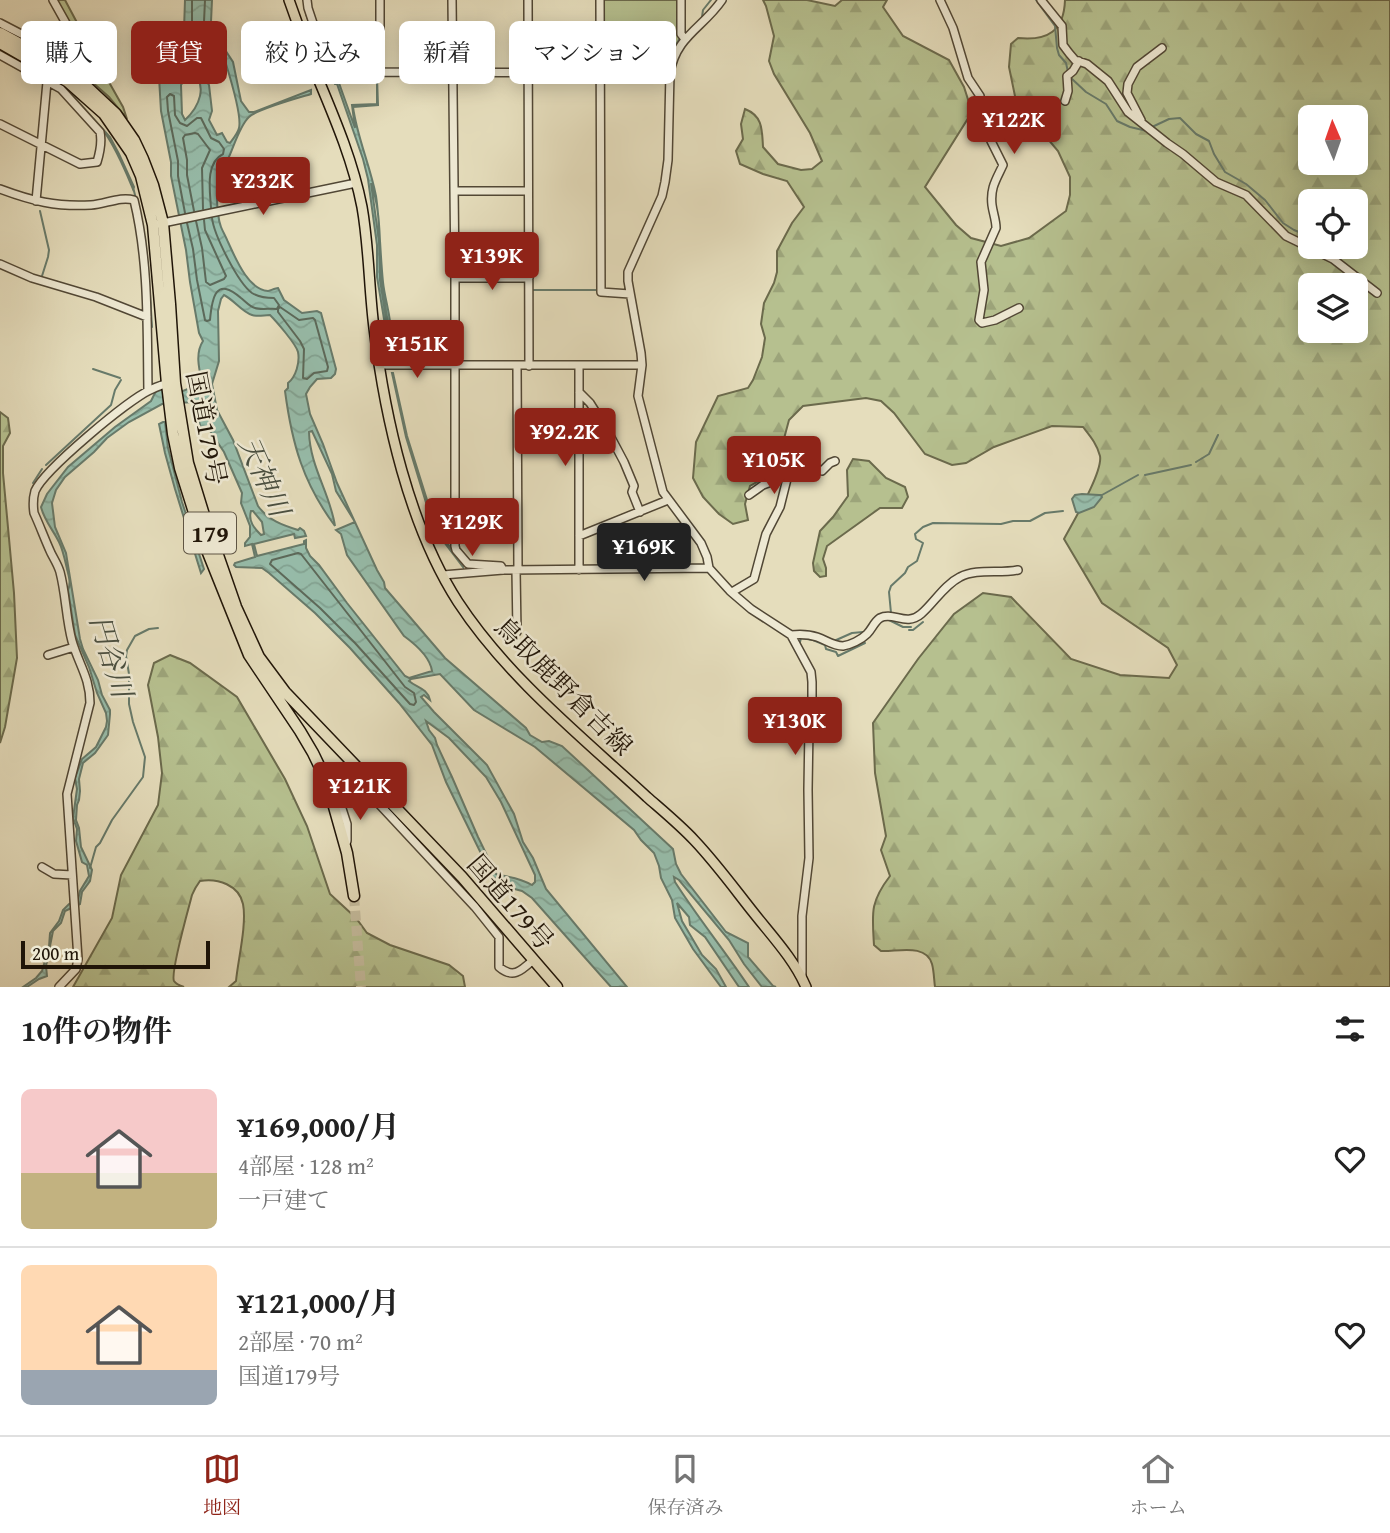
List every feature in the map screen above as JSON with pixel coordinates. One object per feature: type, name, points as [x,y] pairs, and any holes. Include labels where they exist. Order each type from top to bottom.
[{"type":"highway","name":"国道179号","points":[[0,33],[21,44]]},
{"type":"highway","name":"国道179号","points":[[0,43],[68,82],[104,114],[131,153],[158,224]]},
{"type":"highway","name":"国道179号","points":[[85,84],[117,114],[134,140],[153,185],[170,304],[173,434],[180,468],[202,538],[249,655],[288,712],[327,782],[347,853],[354,896]]},
{"type":"highway","name":"国道179号","points":[[171,383],[188,463],[204,515],[236,607],[259,657],[285,692],[463,877],[557,987]]},
{"type":"main road","name":"鳥取鹿野倉吉線","points":[[289,0],[297,21]]},
{"type":"main road","name":"鳥取鹿野倉吉線","points":[[321,84],[340,130],[363,210],[373,320],[394,439],[411,500],[443,575],[459,603],[485,638],[523,680],[694,839],[793,963],[804,983]]},
{"type":"street","points":[[53,0],[64,21]]},
{"type":"street","points":[[307,0],[313,21]]},
{"type":"street","points":[[380,0],[380,21]]},
{"type":"street","points":[[453,0],[453,21]]},
{"type":"street","points":[[528,0],[528,21]]},
{"type":"street","points":[[600,0],[600,21]]},
{"type":"street","points":[[681,0],[681,34],[685,39]]},
{"type":"street","points":[[676,51],[722,0]]},
{"type":"street","points":[[940,0],[954,28],[968,78],[980,96],[991,141],[1003,165],[992,190],[996,228],[981,262],[984,290],[979,320],[982,323],[995,320],[1018,308]]},
{"type":"street","points":[[1041,0],[1062,26],[1063,45],[1075,60],[1087,64],[1108,81],[1128,112],[1216,182],[1246,195],[1286,236],[1333,259],[1377,293]]},
{"type":"street","points":[[0,23],[21,34]]},
{"type":"street","points":[[1141,122],[1127,93],[1128,84],[1137,66],[1162,48]]},
{"type":"street","points":[[0,55],[21,67]]},
{"type":"street","points":[[1065,101],[1067,76],[1079,61]]},
{"type":"street","points":[[36,201],[47,84]]},
{"type":"street","points":[[0,124],[80,164],[97,162],[100,131],[61,89],[51,84]]},
{"type":"street","points":[[453,84],[456,550],[468,564],[501,566],[503,570]]},
{"type":"street","points":[[528,84],[529,366]]},
{"type":"street","points":[[601,84],[601,292],[630,294]]},
{"type":"street","points":[[670,84],[668,160],[662,196],[628,272],[642,365],[638,396],[668,500],[701,543],[709,568],[751,609],[791,635],[811,673],[809,858],[802,916],[804,983]]},
{"type":"street","points":[[158,224],[356,183]]},
{"type":"street","points":[[0,189],[53,204],[92,205],[125,197],[134,200],[140,226],[147,317],[148,391]]},
{"type":"street","points":[[454,191],[528,191]]},
{"type":"street","points":[[0,264],[32,278],[96,297],[147,317]]},
{"type":"street","points":[[455,278],[529,278]]},
{"type":"street","points":[[380,365],[642,365]]},
{"type":"street","points":[[579,365],[579,570]]},
{"type":"street","points":[[517,366],[517,632]]},
{"type":"street","points":[[59,987],[76,969],[78,959],[67,794],[90,703],[90,689],[74,647],[59,569],[34,513],[33,503],[43,480],[85,439],[148,391],[171,383]]},
{"type":"street","points":[[579,392],[590,403],[624,462],[634,486],[632,492],[640,512]]},
{"type":"street","points":[[732,592],[754,579],[766,534],[780,507],[789,471],[794,467],[808,466],[822,471],[835,461]]},
{"type":"street","points":[[749,495],[763,485],[787,476]]},
{"type":"street","points":[[579,536],[668,500]]},
{"type":"street","points":[[443,575],[503,570],[709,568]]},
{"type":"street","points":[[791,635],[818,637],[842,646],[865,640],[866,634],[877,620],[884,616],[913,619],[958,578],[974,572],[1018,570]]},
{"type":"street","points":[[48,655],[74,647]]},
{"type":"street","points":[[319,765],[330,773],[347,772],[358,781],[475,907],[499,937],[499,967],[512,974],[522,970],[533,960]]},
{"type":"street","points":[[347,853],[346,824],[336,790],[337,785],[347,778],[358,781]]},
{"type":"street","points":[[42,867],[54,874],[72,875]]},
{"type":"green space","points":[[56,0],[65,0],[76,21],[68,21]]},
{"type":"green space","points":[[602,0],[679,0],[681,39],[676,46],[676,21],[602,20]]},
{"type":"green space","points":[[763,0],[807,0],[835,6],[842,0],[887,0],[883,7],[903,36],[949,60],[964,87],[972,112],[925,187],[956,225],[971,238],[1001,246],[1029,238],[1066,211],[1070,195],[1070,177],[1058,151],[1016,101],[1009,67],[1011,44],[1018,38],[1038,38],[1052,32],[1061,19],[1065,0],[1390,0],[1390,987],[935,987],[932,964],[924,953],[910,950],[881,951],[874,945],[874,908],[879,893],[890,876],[881,850],[886,836],[875,773],[873,723],[954,614],[983,593],[1011,597],[1071,659],[1120,675],[1169,678],[1177,665],[1168,648],[1102,603],[1064,539],[1100,463],[1097,448],[1083,427],[1052,426],[994,447],[966,463],[952,465],[925,454],[894,413],[881,401],[866,398],[803,406],[789,420],[775,472],[750,486],[745,504],[748,520],[733,524],[703,497],[693,478],[696,442],[718,396],[748,388],[753,380],[762,357],[765,338],[761,324],[764,303],[777,272],[777,251],[804,207],[787,181],[740,164],[736,151],[743,139],[741,124],[745,109],[758,120],[762,129],[763,147],[778,164],[801,170],[812,169],[822,161],[810,133],[769,61],[774,36]]},
{"type":"green space","points":[[94,84],[110,84],[127,119]]},
{"type":"green space","points":[[0,412],[8,418],[10,433],[3,446],[3,473],[17,658],[0,743]]},
{"type":"green space","points":[[853,459],[869,461],[886,478],[905,487],[908,497],[902,508],[880,508],[827,546],[823,559],[826,576],[820,577],[814,571],[813,563],[820,531],[848,496],[847,470]]},
{"type":"green space","points":[[170,655],[190,663],[237,697],[285,779],[307,826],[330,894],[356,918],[367,933],[390,945],[449,965],[463,976],[465,987],[229,987],[236,981],[243,932],[243,904],[237,892],[227,884],[207,880],[200,881],[192,895],[177,953],[174,981],[184,987],[73,987],[112,918],[121,875],[158,805],[162,773],[148,685],[154,663]]},
{"type":"water","points":[[185,0],[212,0],[211,21],[184,21]]},
{"type":"water","points":[[227,53],[233,62],[241,101],[249,112],[311,90],[311,94],[260,111],[245,121],[227,161],[221,162],[219,168],[218,213],[234,256],[254,285],[268,291],[278,288],[284,300],[302,313],[321,313],[336,369],[331,378],[317,379],[310,387],[306,394],[310,414],[337,483],[384,582],[385,588],[445,658],[526,728],[530,735],[542,742],[549,741],[562,746],[673,849],[681,874],[726,932],[748,943],[748,957],[776,987],[762,987],[729,940],[674,877],[749,987],[739,987],[705,937],[690,925],[689,917],[677,903],[682,921],[702,955],[716,969],[726,987],[721,987],[693,949],[675,918],[672,900],[661,878],[654,853],[634,830],[535,747],[474,710],[440,674],[411,679],[409,681],[427,693],[430,700],[424,695],[421,697],[434,712],[487,765],[514,814],[523,842],[546,889],[627,987],[611,987],[532,898],[522,891],[503,886],[492,876],[446,782],[432,745],[399,703],[315,613],[269,573],[262,568],[234,565],[255,557],[252,544],[245,546],[250,537],[250,526],[241,503],[242,493],[224,452],[208,428],[201,429],[194,402],[162,404],[129,422],[107,438],[65,477],[56,490],[52,503],[55,527],[66,553],[80,639],[110,714],[108,735],[95,753],[83,763],[79,779],[76,820],[81,847],[92,870],[90,881],[82,892],[80,904],[65,911],[61,923],[53,931],[46,966],[47,976],[23,987],[42,971],[50,933],[63,910],[78,900],[89,876],[76,841],[77,829],[73,818],[77,789],[75,778],[82,759],[96,747],[107,721],[75,635],[63,552],[41,507],[47,494],[68,467],[151,401],[156,391],[183,391],[202,382],[198,356],[203,341],[199,333],[161,111],[159,84],[182,84],[182,114],[185,120],[198,102],[200,84],[208,84],[212,111],[209,120],[217,135],[222,133],[230,143],[238,132],[239,115],[227,68]],"holes":[[[224,295],[248,313],[256,316],[270,315],[298,352],[297,369],[285,391],[291,428],[307,478],[324,510],[335,526],[310,445],[309,432],[312,431],[332,474],[336,491],[355,522],[336,530],[341,534],[347,555],[404,636],[425,656],[432,671],[409,678],[405,676],[310,556],[306,540],[304,544],[257,556],[254,544],[294,534],[295,538],[306,536],[300,528],[298,530],[281,524],[258,506],[233,440],[217,410],[212,384],[219,361],[218,311]],[[253,511],[262,522],[264,534],[261,535],[252,524],[250,518]],[[426,721],[449,738],[486,777],[501,802],[535,875],[532,885],[496,874]]]},
{"type":"water","points":[[337,84],[339,84],[355,128],[352,105],[377,104],[377,84],[378,105],[353,107],[376,196],[378,217],[371,183],[379,241],[380,280],[391,351],[395,360],[451,363],[391,361],[377,277],[377,245],[368,179]]},
{"type":"water","points":[[72,95],[110,137],[133,189],[109,140]]},
{"type":"water","points":[[380,239],[383,282],[391,340],[383,288]]},
{"type":"water","points":[[392,373],[407,436],[433,519],[463,567],[441,538],[431,519],[406,437]]},
{"type":"water","points":[[163,422],[182,502],[204,569],[201,573],[165,453],[159,424]]},
{"type":"water","points":[[1075,495],[1102,497],[1094,507],[1079,513],[1076,512],[1072,499]]},
{"type":"waterway","points":[[702,17],[703,10],[711,0]]},
{"type":"waterway","points":[[1036,0],[1055,26],[1057,48],[1068,72]]},
{"type":"waterway","points":[[306,14],[309,21]]},
{"type":"waterway","points":[[676,45],[680,38]]},
{"type":"waterway","points":[[1071,78],[1086,92],[1106,104],[1117,121],[1147,131]]},
{"type":"waterway","points":[[1152,127],[1169,119],[1180,118],[1196,134],[1209,141],[1225,172],[1246,184],[1265,200],[1283,223],[1298,232]]},
{"type":"waterway","points":[[133,187],[136,199]]},
{"type":"waterway","points":[[40,211],[49,250],[42,276]]},
{"type":"waterway","points":[[532,290],[597,290]]},
{"type":"waterway","points":[[150,294],[152,327]]},
{"type":"waterway","points":[[557,362],[566,361]]},
{"type":"waterway","points":[[581,362],[601,361]]},
{"type":"waterway","points":[[93,369],[120,378]]},
{"type":"waterway","points":[[46,465],[111,405],[121,380]]},
{"type":"waterway","points":[[514,392],[514,545]]},
{"type":"waterway","points":[[1196,462],[1209,454],[1218,435]]},
{"type":"waterway","points":[[1145,475],[1191,465]]},
{"type":"waterway","points":[[33,483],[42,469]]},
{"type":"waterway","points":[[1102,495],[1138,475]]},
{"type":"waterway","points":[[891,613],[891,586],[917,561],[923,543],[916,539],[915,534],[923,527],[933,523],[1001,524],[1030,521],[1045,513],[1063,511]]},
{"type":"waterway","points":[[889,620],[903,627],[911,627]]},
{"type":"waterway","points":[[909,630],[923,622]]},
{"type":"waterway","name":"円谷川","points":[[90,868],[96,847],[143,777],[145,757],[129,704],[126,656],[135,636],[158,628]]},
{"type":"waterway","points":[[834,641],[852,633],[863,632]]},
{"type":"waterway","points":[[800,642],[801,638],[813,640],[836,652],[838,656],[865,643]]},
{"type":"tunnel","points":[[354,896],[361,987]]},
{"type":"water label","name":"天神川","points":[[265,476]]}]
